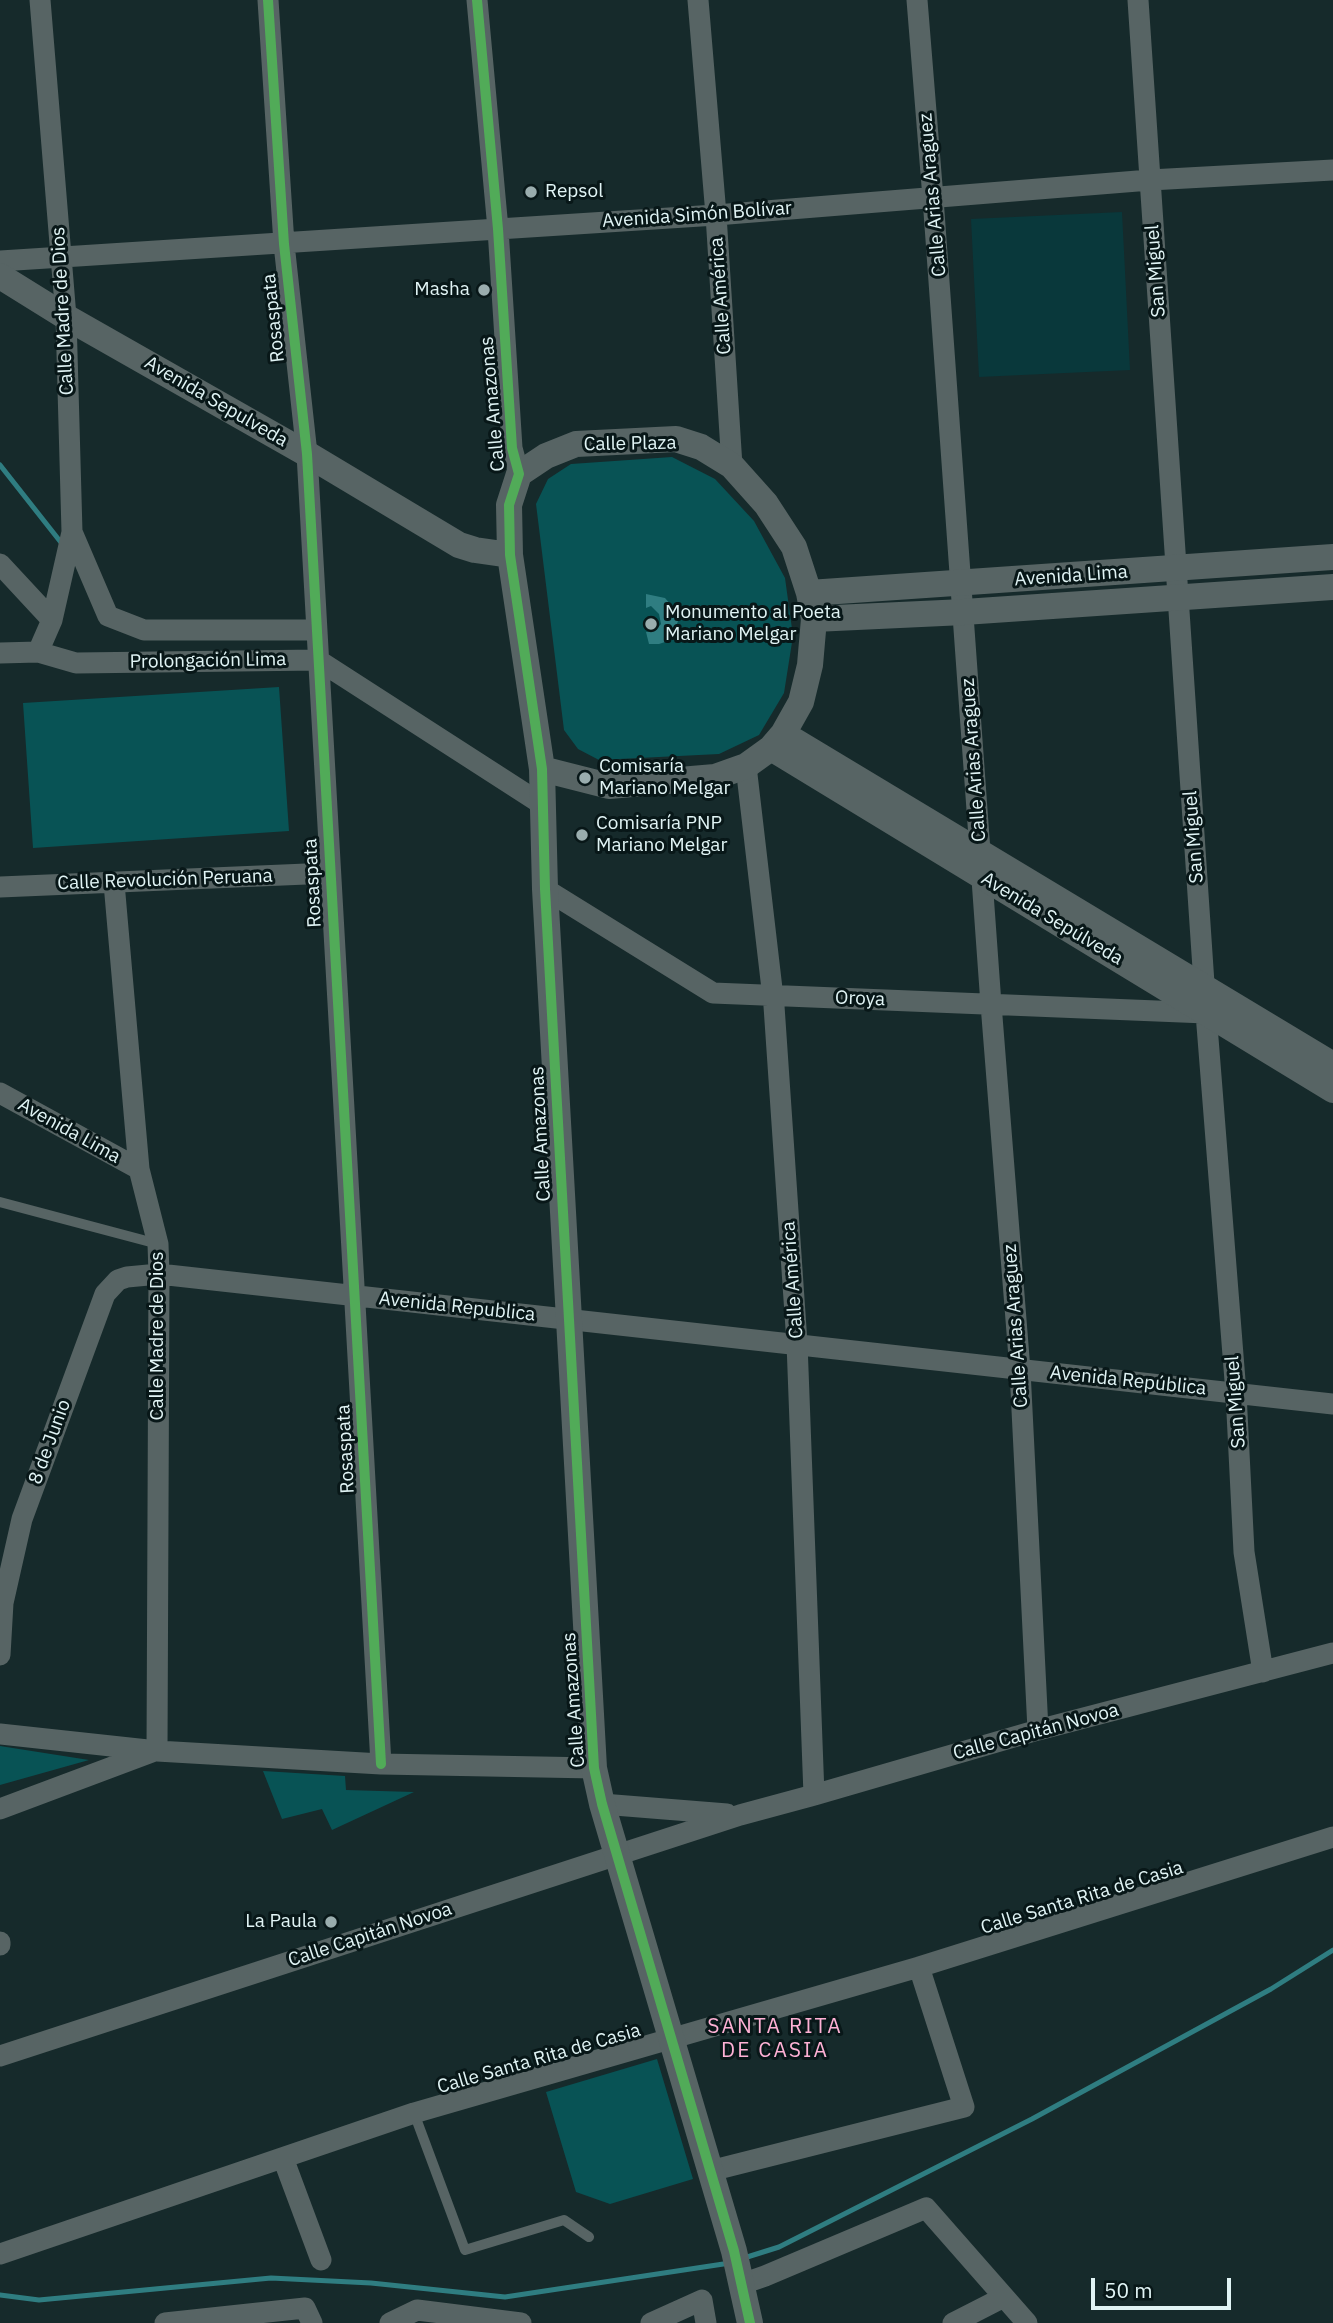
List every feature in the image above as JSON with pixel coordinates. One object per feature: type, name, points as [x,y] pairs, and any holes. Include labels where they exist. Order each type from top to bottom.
[{"type":"street","name":"Calle Madre de Dios","points":[[38,652],[52,620],[72,532],[66,317],[40,0]]},
{"type":"street","name":"Rosaspata","points":[[268,0],[284,244],[307,454],[381,1764]]},
{"type":"street","name":"Calle Amazonas","points":[[477,0],[498,229],[512,448],[519,474],[509,505],[510,555],[542,769],[545,889],[594,1768],[602,1804],[739,2270],[750,2323]]},
{"type":"street","name":"Calle América","points":[[698,0],[716,215],[732,466]]},
{"type":"street","name":"Calle Arias Araguez","points":[[917,0],[1020,1370],[1038,1730]]},
{"type":"street","name":"San Miguel","points":[[1138,0],[1205,1000],[1236,1393],[1244,1552],[1263,1672]]},
{"type":"street","name":"Avenida Simón Bolívar","points":[[0,261],[716,215],[1150,180],[1333,170]]},
{"type":"street","name":"Avenida Sepulveda","points":[[0,276],[459,545],[510,555]]},
{"type":"street","name":"Calle Plaza","points":[[519,474],[545,456],[576,444],[676,439],[701,447],[732,466],[766,504],[794,547],[812,606],[810,665],[801,702],[777,741],[746,766],[715,777],[610,786],[542,769]]},
{"type":"street","points":[[72,532],[108,616],[144,630],[317,630]]},
{"type":"street","name":"Avenida Lima","points":[[812,606],[962,584],[1333,557]]},
{"type":"street","points":[[0,564],[52,620]]},
{"type":"street","name":"Avenida Lima","points":[[812,606],[964,612],[1333,587]]},
{"type":"street","name":"Prolongación Lima","points":[[0,653],[38,652],[76,663],[318,660]]},
{"type":"street","points":[[318,660],[543,806]]},
{"type":"street","name":"Avenida Sepúlveda","points":[[777,741],[1205,1000],[1333,1090]]},
{"type":"street","name":"Calle América","points":[[746,766],[773,995],[797,1343],[814,1796]]},
{"type":"street","name":"Calle Revolución Peruana","points":[[0,887],[330,873]]},
{"type":"street","name":"Calle Madre de Dios","points":[[114,883],[139,1170],[158,1244],[157,1751]]},
{"type":"street","name":"Oroya","points":[[545,889],[713,993],[991,1004],[1205,1000]]},
{"type":"street","name":"Avenida Sepúlveda","points":[[1205,1000],[1333,1065]]},
{"type":"street","name":"Avenida Lima","points":[[0,1093],[139,1170]]},
{"type":"street","name":"Avenida Republica","points":[[159,1273],[797,1343]]},
{"type":"street","name":"8 de Junio","points":[[0,1655],[3,1603],[22,1519],[105,1294],[110,1286],[127,1276],[159,1273]]},
{"type":"street","name":"Avenida República","points":[[797,1343],[1333,1404]]},
{"type":"street","name":"Calle Capitán Novoa","points":[[0,2056],[740,1815],[1038,1730],[1333,1653]]},
{"type":"street","points":[[0,1734],[157,1751],[381,1764],[594,1768]]},
{"type":"street","points":[[0,1809],[157,1751]]},
{"type":"street","name":"Calle Capitán Novoa","points":[[602,1804],[740,1815]]},
{"type":"street","name":"Calle Santa Rita de Casia","points":[[0,2254],[414,2113],[919,1967],[1333,1837]]},
{"type":"street","points":[[710,2171],[964,2107],[919,1967]]},
{"type":"street","points":[[282,2158],[321,2260]]},
{"type":"street","points":[[739,2270],[765,2276],[926,2208],[1027,2323]]},
{"type":"street","points":[[953,2323],[1004,2298]]},
{"type":"street","points":[[650,2323],[702,2300],[706,2323]]},
{"type":"street","points":[[390,2323],[417,2310],[521,2323]]},
{"type":"street","points":[[164,2323],[309,2315]]},
{"type":"lane","points":[[0,1202],[158,1244]]},
{"type":"lane","points":[[414,2113],[465,2249],[564,2220],[589,2237]]},
{"type":"shaded area","points":[[1122,212],[1130,370],[979,377],[971,219]]},
{"type":"shaded area","points":[[672,457],[715,479],[754,521],[785,578],[793,636],[784,693],[759,735],[719,754],[599,760],[578,749],[564,730],[536,504],[548,479],[571,464]]},
{"type":"shaded area","points":[[646,594],[665,598],[677,612],[678,621],[668,641],[649,644],[646,632],[655,631],[661,624],[659,614],[651,606],[646,608]]},
{"type":"shaded area","points":[[279,687],[289,831],[33,848],[23,703]]},
{"type":"shaded area","points":[[0,1746],[89,1760],[0,1785]]},
{"type":"shaded area","points":[[263,1771],[345,1776],[346,1790],[414,1792],[332,1830],[322,1809],[282,1819]]},
{"type":"shaded area","points":[[657,2059],[693,2179],[610,2204],[576,2192],[546,2092]]},
{"type":"waterway","points":[[0,465],[63,545]]},
{"type":"waterway","points":[[744,2258],[779,2247],[1032,2119],[1271,1989],[1333,1950]]},
{"type":"waterway","points":[[0,2295],[39,2300],[271,2278],[371,2283],[505,2297],[730,2263]]},
{"type":"cycle path","points":[[268,0],[284,244],[307,454],[381,1764]]},
{"type":"cycle path","points":[[477,0],[498,229],[512,448],[519,474],[509,505],[510,555],[542,769],[545,889],[594,1768],[602,1804],[734,2251],[750,2323]]},
{"type":"place","name":"Repsol","points":[[531,192]]},
{"type":"place","name":"Masha","points":[[484,290]]},
{"type":"place","name":"Monumento al Poeta Mariano Melgar","points":[[651,624]]},
{"type":"place","name":"Comisaría Mariano Melgar","points":[[585,778]]},
{"type":"place","name":"Comisaría PNP Mariano Melgar","points":[[582,835]]},
{"type":"place","name":"La Paula","points":[[331,1922]]},
{"type":"district","name":"SANTA RITA DE CASIA","points":[[775,2039]]}]
